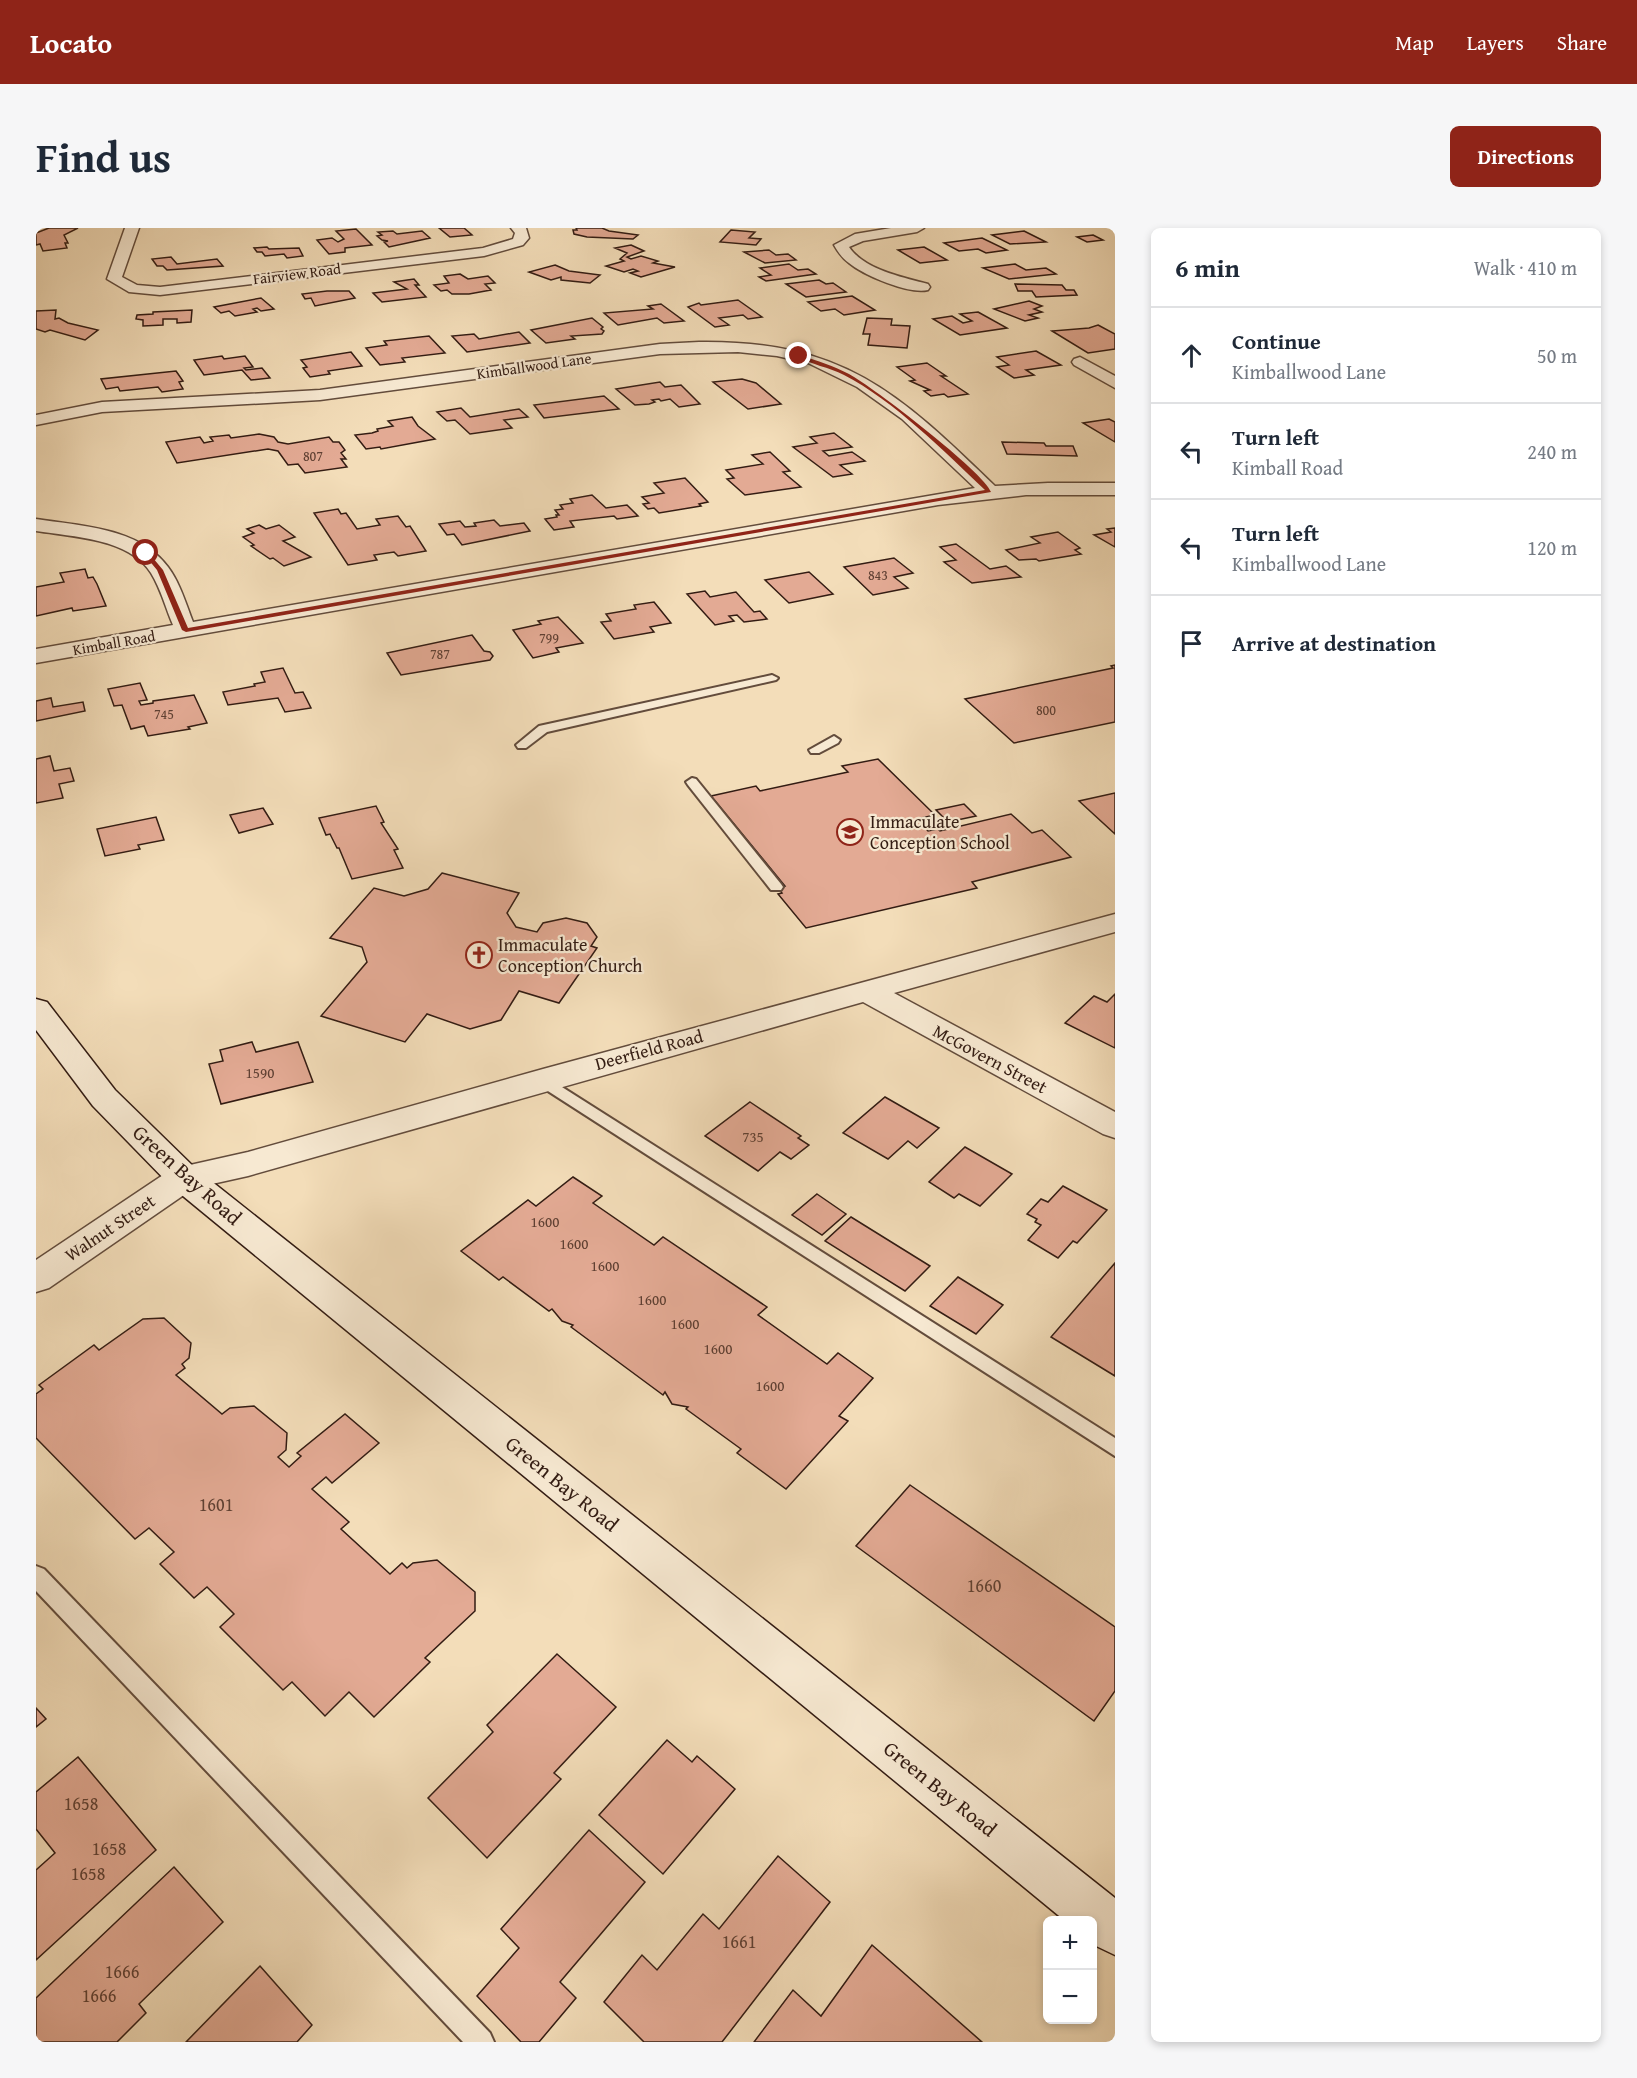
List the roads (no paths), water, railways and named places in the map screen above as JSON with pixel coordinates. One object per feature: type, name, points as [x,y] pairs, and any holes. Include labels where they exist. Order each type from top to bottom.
[{"type":"street","name":"Fairview Road","points":[[132,228],[114,279],[134,289],[160,291],[484,252],[518,242],[522,238],[522,232],[518,228]]},
{"type":"street","points":[[917,228],[860,237],[841,245],[844,253],[878,274],[923,287]]},
{"type":"street","name":"Kimballwood Lane","points":[[36,420],[102,407],[320,395],[660,349],[700,346],[743,347],[799,356],[846,374],[904,414],[989,491]]},
{"type":"street","points":[[1080,362],[1115,383]]},
{"type":"street","name":"Kimball Road","points":[[36,656],[989,491],[1066,486],[1115,489]]},
{"type":"street","points":[[36,525],[113,539],[131,544],[146,553],[160,570],[186,630]]},
{"type":"street","name":"Deerfield Road","points":[[184,1178],[248,1164],[543,1080],[1115,923]]},
{"type":"street","name":"McGovern Street","points":[[866,991],[1115,1126]]},
{"type":"street","name":"Green Bay Road","points":[[36,1009],[104,1098],[184,1178],[1115,1930]]},
{"type":"street","name":"Walnut Street","points":[[36,1278],[184,1178]]},
{"type":"lane","points":[[522,745],[543,729],[772,678]]},
{"type":"lane","points":[[815,750],[834,740]]},
{"type":"lane","points":[[692,782],[776,887]]},
{"type":"lane","points":[[543,1080],[1115,1448]]},
{"type":"lane","points":[[36,1576],[481,2042]]},
{"type":"place","name":"Immaculate Conception School","points":[[850,832]]},
{"type":"place","name":"Immaculate Conception Church","points":[[479,955]]}]
